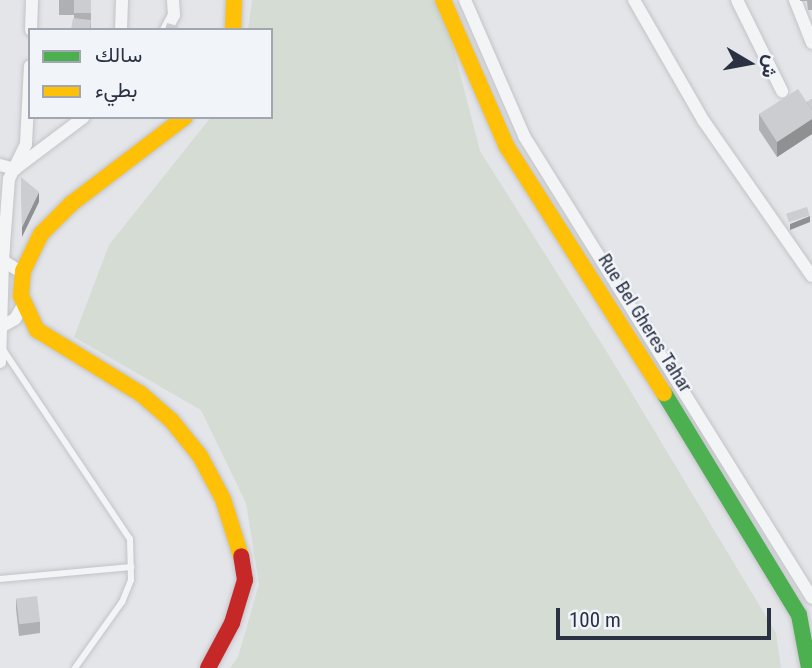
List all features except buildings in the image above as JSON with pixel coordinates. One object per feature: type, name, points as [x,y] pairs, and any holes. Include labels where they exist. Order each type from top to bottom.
[{"type":"main road","points":[[233,0],[233,28]]},
{"type":"main road","name":"Rue Bel Gheres Tahar","points":[[443,0],[507,147],[700,450],[799,615],[809,668]]},
{"type":"main road","points":[[182,119],[64,211],[41,234],[23,273],[19,312],[37,330],[141,394],[171,420],[200,456],[223,499],[239,541],[245,580],[232,623],[208,668]]},
{"type":"street","points":[[31,28],[33,0]]},
{"type":"street","points":[[121,0],[121,28]]},
{"type":"street","points":[[167,28],[173,15],[173,0]]},
{"type":"street","name":"Rue Bel Gheres Tahar","points":[[465,0],[524,136],[812,597]]},
{"type":"street","points":[[634,0],[703,120],[812,276]]},
{"type":"street","points":[[737,0],[782,90]]},
{"type":"street","points":[[795,0],[812,43]]},
{"type":"street","points":[[0,362],[7,170],[26,144],[28,105]]},
{"type":"street","points":[[7,170],[81,119]]},
{"type":"street","points":[[26,144],[47,144]]},
{"type":"street","points":[[4,261],[23,273]]},
{"type":"street","points":[[1,327],[19,312]]},
{"type":"lane","points":[[1,346],[130,539],[131,567],[122,602],[75,668]]},
{"type":"lane","points":[[0,579],[131,567]]},
{"type":"shaded area","points":[[252,0],[441,0],[480,151],[610,357],[776,633],[781,668],[230,668],[238,657],[259,584],[246,503],[201,410],[74,337],[109,245],[209,119],[273,119],[273,28],[248,28]]},
{"type":"traffic: fast","points":[[664,393],[799,615],[809,668]]},
{"type":"traffic: slow","points":[[233,28],[234,0]]},
{"type":"traffic: slow","points":[[443,0],[507,147],[664,393]]},
{"type":"traffic: slow","points":[[182,119],[72,203],[41,234],[23,271],[21,296],[37,330],[141,394],[171,420],[200,456],[223,499],[241,556]]},
{"type":"traffic: jam","points":[[208,668],[232,623],[245,580],[241,556]]}]
